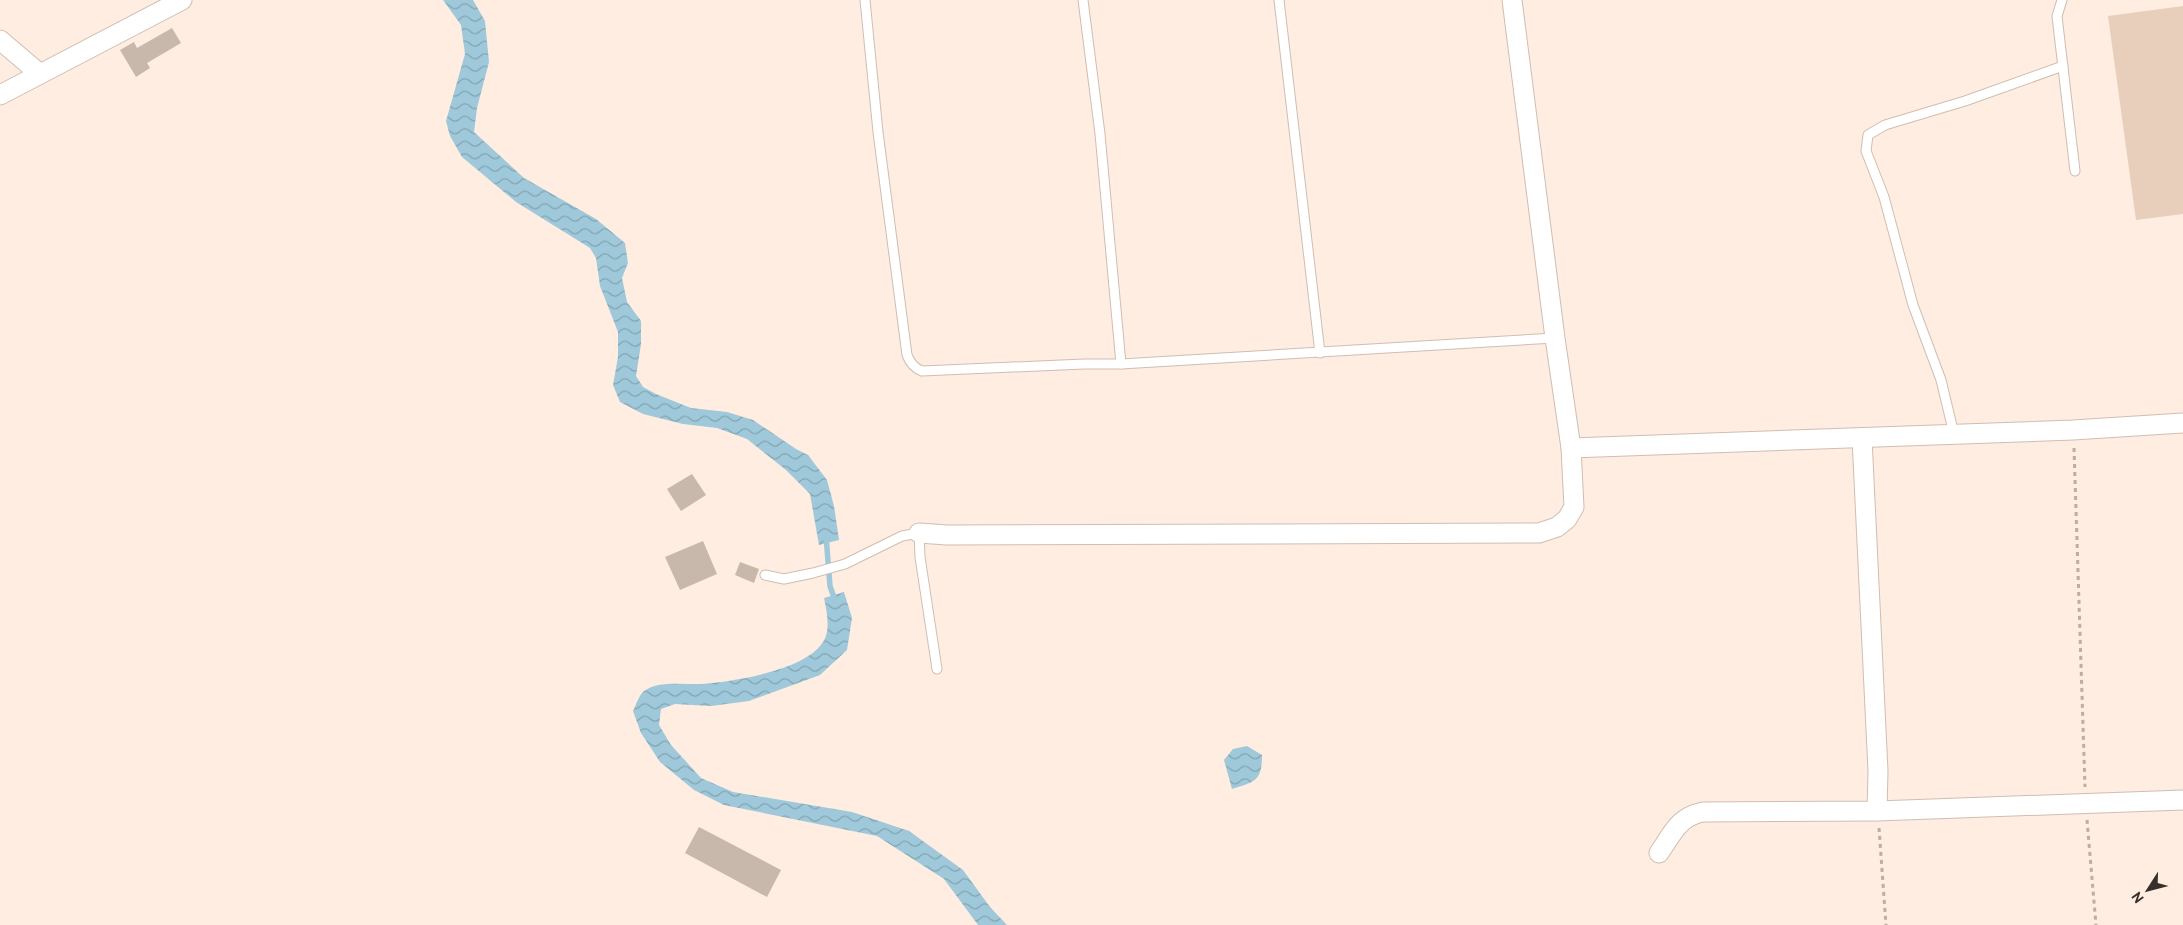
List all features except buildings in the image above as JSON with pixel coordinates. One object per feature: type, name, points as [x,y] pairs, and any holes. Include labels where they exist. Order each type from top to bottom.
[{"type":"street","points":[[0,95],[182,0]]},
{"type":"street","points":[[919,534],[1539,532],[1557,527],[1567,519],[1574,507],[1571,448],[1555,338],[1512,0]]},
{"type":"street","points":[[0,40],[40,74]]},
{"type":"street","points":[[1571,448],[2073,430],[2183,423]]},
{"type":"street","points":[[1862,438],[1878,771],[1877,811]]},
{"type":"street","points":[[1659,853],[1678,825],[1689,815],[1703,812],[1877,811],[2183,800]]},
{"type":"lane","points":[[865,0],[878,132],[909,360],[917,369],[922,371],[1121,364],[1555,338]]},
{"type":"lane","points":[[1083,0],[1100,134],[1121,364]]},
{"type":"lane","points":[[1280,0],[1320,353]]},
{"type":"lane","points":[[2062,0],[2057,16],[2075,170]]},
{"type":"lane","points":[[1954,434],[1941,380],[1913,305],[1884,197],[1866,151],[1868,135],[1885,125],[1965,101],[2063,66]]},
{"type":"lane","points":[[765,574],[784,578],[813,573],[845,564],[902,536],[919,534],[920,556],[937,669]]},
{"type":"path","points":[[2073,430],[2086,804],[2096,925]]},
{"type":"path","points":[[1877,811],[1886,925]]},
{"type":"shaded area","points":[[2183,6],[2183,214],[2136,220],[2108,16]]},
{"type":"water","points":[[443,0],[473,0],[485,21],[489,62],[477,108],[474,132],[524,178],[596,219],[625,243],[628,263],[622,278],[627,302],[641,321],[641,344],[636,376],[643,387],[691,408],[727,412],[753,420],[808,455],[827,480],[834,506],[839,540],[819,545],[810,494],[786,470],[747,439],[717,428],[683,424],[643,414],[620,402],[613,385],[618,357],[618,332],[600,286],[596,258],[590,248],[516,202],[462,157],[450,136],[446,121],[465,54],[461,25]]},
{"type":"water","points":[[844,592],[852,618],[847,650],[820,675],[749,701],[711,706],[675,704],[661,709],[659,725],[671,745],[701,778],[733,792],[852,812],[909,831],[963,870],[990,907],[1007,925],[978,925],[944,879],[877,836],[724,805],[694,790],[660,762],[641,733],[633,711],[644,691],[664,684],[701,684],[747,678],[765,674],[797,662],[810,655],[824,641],[828,623],[824,598]]},
{"type":"water","points":[[1247,746],[1262,755],[1261,770],[1252,782],[1232,789],[1224,760],[1233,749]]},
{"type":"waterway","points":[[826,536],[830,586],[836,603]]}]
